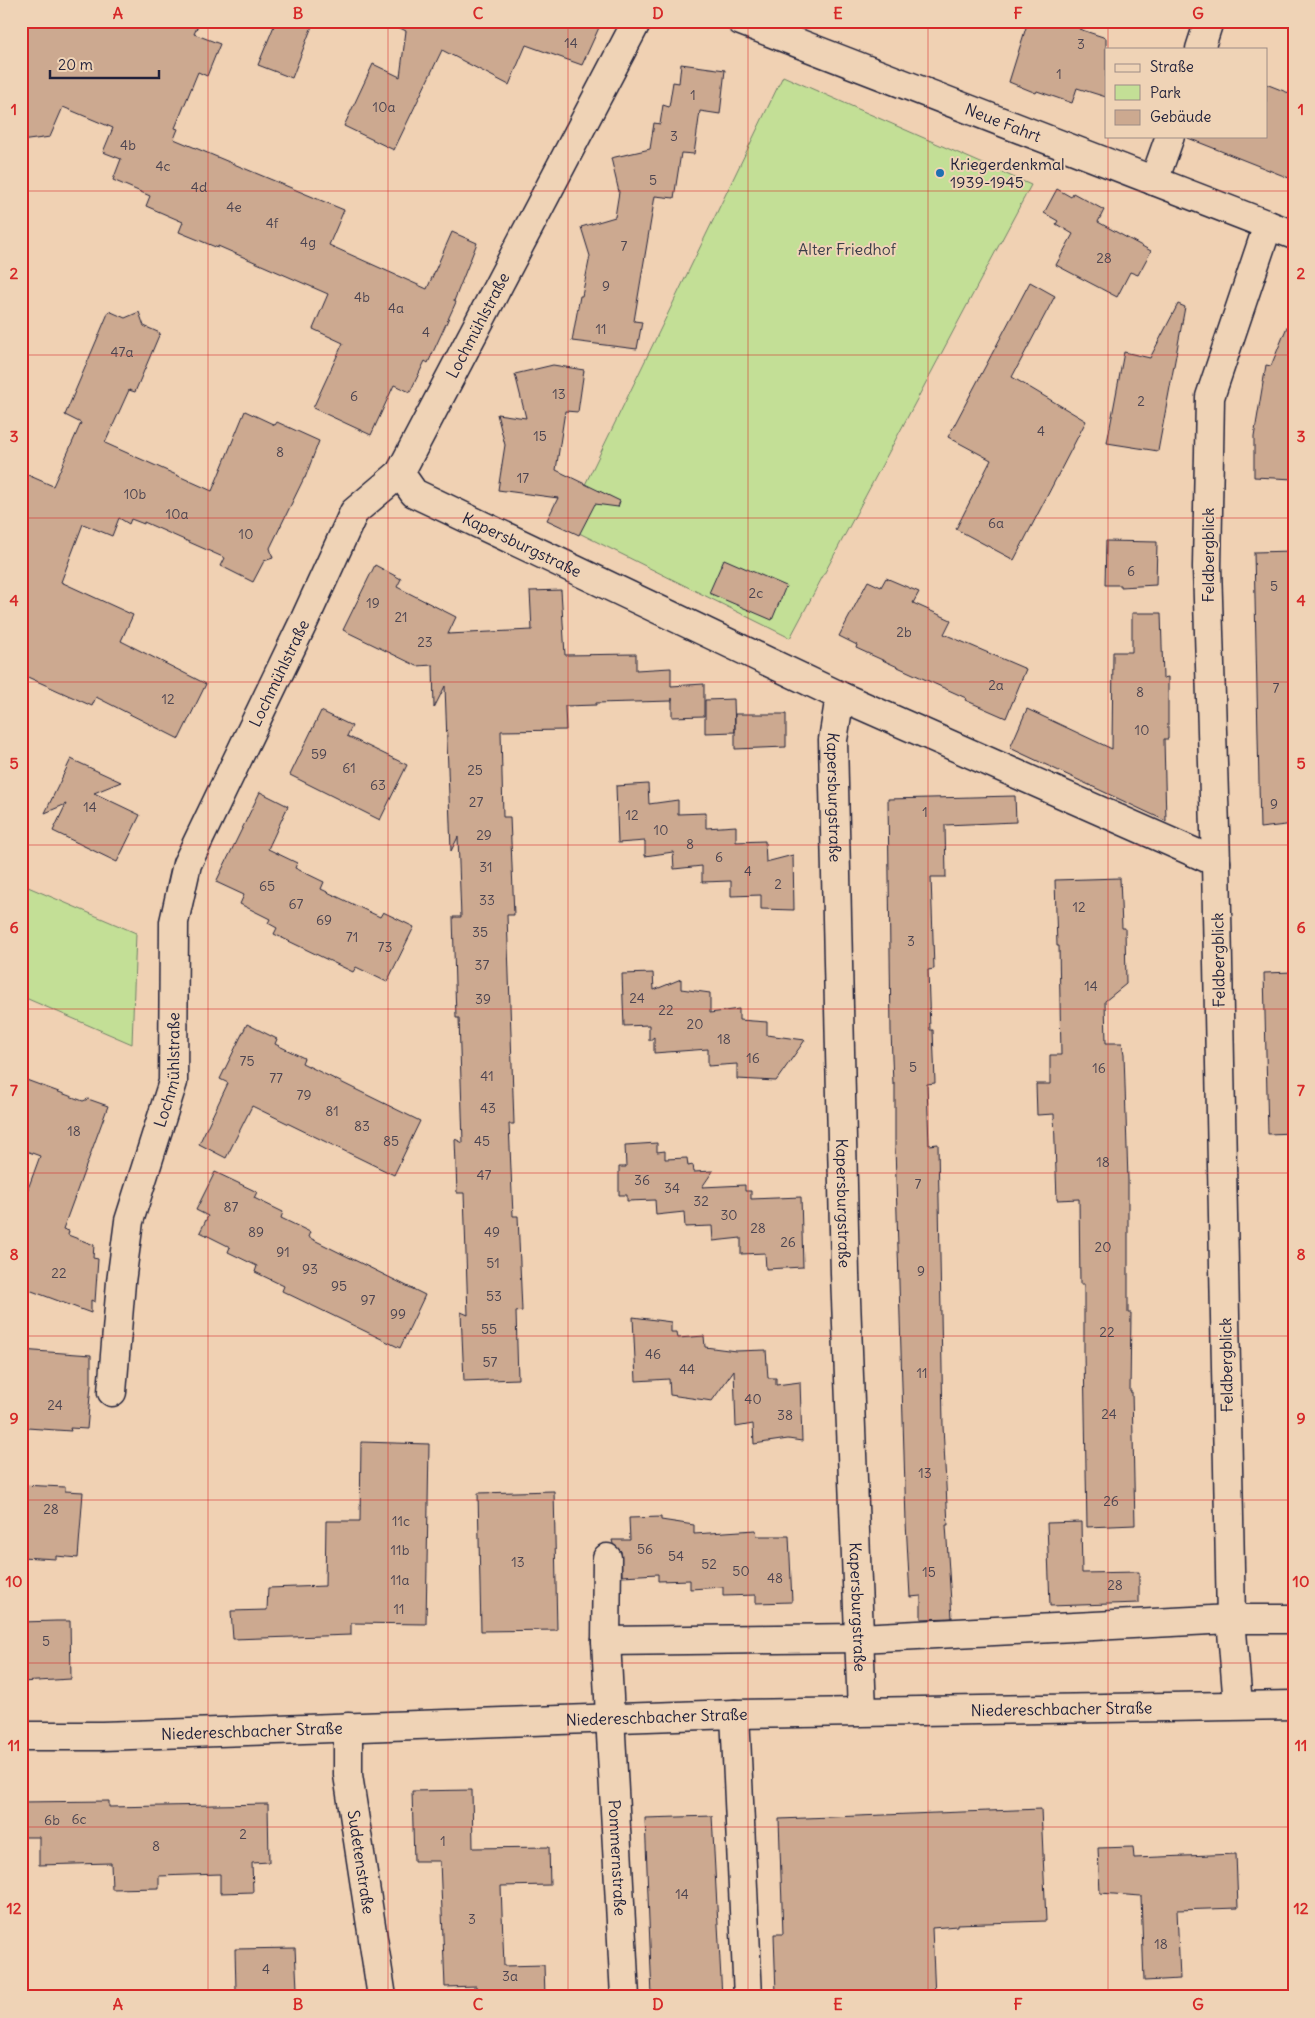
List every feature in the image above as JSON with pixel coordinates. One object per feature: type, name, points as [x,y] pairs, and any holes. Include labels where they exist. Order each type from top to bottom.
[{"type":"street","name":"Lochmühlstraße","points":[[112,1392],[121,1282],[129,1221],[173,1082],[174,922],[187,864],[305,619],[354,512],[400,473],[637,21]]},
{"type":"street","name":"Neue Fahrt","points":[[741,21],[1294,235]]},
{"type":"street","points":[[1200,48],[1209,21]]},
{"type":"street","points":[[1154,180],[1169,138]]},
{"type":"street","name":"Feldbergblick","points":[[1238,1705],[1231,1620],[1216,862],[1207,566],[1210,397],[1268,225]]},
{"type":"street","name":"Kapersburgstraße","points":[[400,473],[414,493],[840,696],[1216,862]]},
{"type":"street","name":"Kapersburgstraße","points":[[840,696],[832,740],[845,1274],[862,1711]]},
{"type":"street","name":"Pommernstraße","points":[[607,1558],[606,1641],[625,1997]]},
{"type":"street","points":[[606,1641],[858,1638],[1231,1620],[1294,1619]]},
{"type":"street","name":"Niedereschbacher Straße","points":[[21,1736],[102,1736],[735,1714],[1294,1705]]},
{"type":"street","points":[[735,1714],[748,1997]]},
{"type":"street","name":"Sudetenstraße","points":[[348,1727],[348,1775],[382,1997]]},
{"type":"green space","name":"Alter Friedhof","points":[[783,76],[1031,185],[790,638],[565,526]]},
{"type":"green space","points":[[21,884],[136,933],[132,1044],[21,996]]},
{"type":"building","points":[[21,21],[200,21],[194,34],[220,44],[207,76],[198,72],[175,128],[178,129],[174,139],[344,210],[329,245],[427,289],[452,232],[477,243],[454,301],[456,302],[428,363],[425,361],[410,392],[394,385],[371,435],[313,408],[343,343],[313,329],[328,294],[218,246],[218,248],[179,232],[183,222],[146,206],[150,196],[113,180],[121,159],[103,152],[113,128],[63,107],[50,137],[21,141]]},
{"type":"building","points":[[276,21],[314,21],[292,78],[258,65]]},
{"type":"building","points":[[386,21],[602,21],[582,65],[526,45],[509,85],[442,50],[394,150],[344,126],[373,64],[400,77],[406,31]]},
{"type":"building","points":[[1028,21],[1082,21],[1079,29],[1106,38],[1105,97],[1077,88],[1072,103],[1037,91],[1036,93],[1009,82]]},
{"type":"building","points":[[681,64],[725,70],[720,114],[700,111],[694,154],[681,153],[674,198],[655,196],[634,321],[642,322],[637,349],[572,341],[590,256],[581,227],[615,217],[619,192],[611,158],[650,149],[654,123],[660,124],[663,105],[669,107],[673,82],[679,83]]},
{"type":"building","points":[[1268,85],[1294,95],[1294,180],[1188,138],[1268,138]]},
{"type":"building","points":[[1057,189],[1071,197],[1073,193],[1104,210],[1098,222],[1151,251],[1138,275],[1130,272],[1117,297],[1056,265],[1073,234],[1056,224],[1058,221],[1044,213]]},
{"type":"building","points":[[1030,282],[1055,296],[1012,377],[1086,421],[1014,560],[956,529],[991,460],[948,437]]},
{"type":"building","points":[[1178,304],[1185,307],[1158,451],[1107,443],[1124,352],[1150,358]]},
{"type":"building","points":[[109,311],[125,318],[139,312],[144,326],[160,333],[135,392],[129,390],[105,443],[212,491],[245,411],[275,425],[277,422],[319,441],[305,478],[270,548],[273,558],[264,561],[253,582],[221,566],[225,558],[144,522],[144,524],[131,519],[129,524],[119,518],[112,536],[83,524],[61,582],[133,615],[121,641],[206,684],[179,739],[96,697],[92,706],[21,674],[21,472],[53,486],[81,423],[65,415]]},
{"type":"building","points":[[1293,312],[1294,479],[1254,477],[1254,437],[1266,365],[1271,366]]},
{"type":"building","points":[[553,365],[584,370],[578,412],[565,411],[556,470],[620,501],[618,507],[595,504],[579,535],[547,520],[558,498],[498,490],[505,445],[497,414],[526,418],[515,374]]},
{"type":"building","points":[[1106,541],[1157,542],[1156,585],[1121,587],[1121,585],[1105,585]]},
{"type":"building","points":[[1294,551],[1294,824],[1260,828],[1254,552]]},
{"type":"building","points":[[724,559],[786,586],[772,620],[709,593]]},
{"type":"building","points":[[375,565],[401,579],[397,587],[456,617],[448,634],[532,630],[530,591],[561,590],[565,655],[636,654],[636,670],[671,668],[671,686],[704,684],[704,716],[672,717],[672,701],[596,703],[596,705],[565,706],[566,730],[501,731],[503,817],[510,817],[514,915],[507,915],[514,1124],[509,1124],[513,1216],[518,1216],[522,1311],[516,1312],[518,1379],[464,1381],[461,1312],[468,1315],[464,1193],[457,1193],[455,1139],[463,1143],[459,1018],[456,1018],[453,917],[461,917],[458,837],[451,851],[445,686],[434,708],[433,665],[417,666],[343,630]]},
{"type":"building","points":[[886,578],[919,592],[913,603],[951,620],[944,634],[1026,669],[1006,718],[856,648],[857,645],[839,636],[868,581],[881,587]]},
{"type":"building","points":[[1132,613],[1161,613],[1163,678],[1168,677],[1168,739],[1164,739],[1166,821],[1010,748],[1027,709],[1112,749],[1113,652],[1132,652]]},
{"type":"building","points":[[734,699],[735,732],[705,733],[705,700]]},
{"type":"building","points":[[321,711],[352,726],[347,736],[407,765],[380,820],[290,775]]},
{"type":"building","points":[[735,714],[786,714],[786,747],[735,749]]},
{"type":"building","points":[[71,759],[121,782],[94,793],[140,815],[117,862],[53,831],[66,804],[45,813]]},
{"type":"building","points":[[648,784],[649,804],[678,800],[678,814],[706,813],[706,828],[736,826],[736,842],[765,841],[766,862],[793,855],[794,910],[761,909],[761,895],[731,896],[731,881],[702,882],[702,866],[674,869],[673,852],[645,856],[645,841],[618,843],[616,786]]},
{"type":"building","points":[[260,792],[288,806],[268,849],[297,863],[295,868],[324,882],[321,889],[380,917],[383,912],[414,927],[387,982],[356,967],[353,972],[274,934],[277,928],[268,923],[270,919],[240,904],[244,895],[216,882]]},
{"type":"building","points":[[1015,796],[1016,822],[945,825],[946,877],[931,877],[934,969],[928,970],[930,1030],[933,1030],[935,1083],[927,1084],[929,1145],[938,1144],[943,1426],[948,1525],[946,1525],[952,1618],[921,1619],[921,1596],[910,1597],[906,1522],[895,1146],[895,1084],[893,1084],[891,1031],[888,799]]},
{"type":"building","points":[[1120,878],[1122,928],[1125,928],[1126,984],[1105,1001],[1106,1043],[1122,1043],[1124,1054],[1128,1180],[1128,1313],[1131,1313],[1130,1392],[1132,1392],[1135,1525],[1087,1527],[1084,1284],[1080,1284],[1079,1199],[1057,1200],[1054,1114],[1037,1115],[1036,1084],[1050,1084],[1050,1055],[1061,1055],[1059,946],[1057,946],[1055,880]]},
{"type":"building","points":[[1294,972],[1294,1133],[1268,1134],[1264,973]]},
{"type":"building","points":[[653,973],[654,990],[681,979],[681,989],[710,993],[710,1013],[739,1009],[739,1020],[767,1022],[767,1035],[805,1040],[776,1081],[737,1079],[737,1064],[708,1066],[708,1049],[654,1053],[654,1037],[649,1041],[649,1025],[624,1026],[622,974]]},
{"type":"building","points":[[247,1024],[277,1039],[275,1044],[304,1058],[302,1063],[420,1121],[394,1175],[252,1106],[226,1158],[199,1144],[228,1083],[220,1079]]},
{"type":"building","points":[[21,1078],[83,1101],[88,1099],[108,1106],[63,1229],[69,1231],[68,1235],[94,1245],[93,1258],[98,1259],[95,1302],[91,1300],[91,1313],[21,1287],[21,1208],[40,1156],[21,1149]]},
{"type":"building","points":[[657,1143],[657,1152],[665,1151],[665,1159],[687,1158],[688,1166],[693,1165],[694,1172],[713,1171],[702,1187],[745,1185],[745,1191],[751,1191],[751,1199],[801,1197],[803,1267],[766,1269],[765,1253],[741,1254],[741,1238],[713,1241],[712,1226],[685,1227],[684,1212],[656,1215],[655,1200],[627,1201],[627,1195],[619,1195],[619,1167],[626,1167],[625,1145]]},
{"type":"building","points":[[215,1172],[257,1192],[254,1198],[283,1212],[281,1218],[310,1232],[308,1237],[425,1295],[400,1348],[282,1291],[284,1286],[255,1272],[257,1266],[228,1252],[230,1247],[200,1232],[208,1216],[196,1210]]},
{"type":"building","points":[[633,1317],[671,1322],[671,1332],[677,1332],[678,1338],[704,1336],[705,1347],[736,1351],[766,1350],[768,1378],[776,1378],[776,1385],[800,1382],[802,1441],[788,1439],[754,1444],[753,1424],[736,1427],[734,1370],[712,1401],[670,1395],[669,1379],[636,1381]]},
{"type":"building","points":[[21,1350],[91,1355],[91,1385],[87,1429],[70,1428],[71,1431],[27,1428],[27,1425],[21,1425]]},
{"type":"building","points":[[361,1442],[429,1444],[426,1624],[351,1623],[351,1635],[233,1639],[231,1611],[267,1610],[268,1588],[325,1586],[326,1521],[360,1521]]},
{"type":"building","points":[[21,1485],[65,1487],[65,1491],[83,1492],[78,1558],[56,1556],[56,1559],[21,1557]]},
{"type":"building","points":[[554,1491],[557,1630],[481,1631],[478,1493]]},
{"type":"building","points":[[661,1517],[661,1520],[694,1525],[694,1534],[756,1530],[757,1536],[789,1536],[792,1602],[756,1603],[756,1595],[723,1596],[723,1587],[690,1589],[690,1580],[658,1581],[658,1574],[622,1576],[621,1551],[613,1544],[612,1540],[630,1540],[629,1518]]},
{"type":"building","points":[[1081,1522],[1082,1573],[1139,1572],[1139,1603],[1050,1606],[1047,1523]]},
{"type":"building","points":[[70,1621],[71,1679],[21,1682],[21,1622]]},
{"type":"building","points":[[472,1790],[473,1848],[549,1847],[550,1885],[501,1886],[504,1966],[544,1965],[545,1997],[477,1997],[476,1986],[445,1987],[440,1861],[414,1861],[412,1791]]},
{"type":"building","points":[[109,1801],[109,1807],[268,1804],[269,1862],[252,1863],[253,1892],[220,1893],[220,1874],[159,1876],[159,1888],[112,1889],[111,1863],[39,1865],[39,1837],[21,1837],[21,1802]]},
{"type":"building","points":[[1041,1809],[1046,1921],[957,1924],[957,1926],[932,1928],[935,1997],[803,1997],[802,1992],[776,1994],[774,1934],[783,1934],[779,1819]]},
{"type":"building","points":[[712,1816],[722,1997],[652,1997],[645,1818]]},
{"type":"building","points":[[1133,1847],[1134,1858],[1236,1854],[1238,1908],[1177,1910],[1180,1979],[1144,1981],[1141,1896],[1100,1893],[1098,1848]]},
{"type":"building","points":[[295,1948],[297,1989],[236,1990],[235,1949]]},
{"type":"place","name":"Kriegerdenkmal 1939-1945","points":[[940,173]]}]
